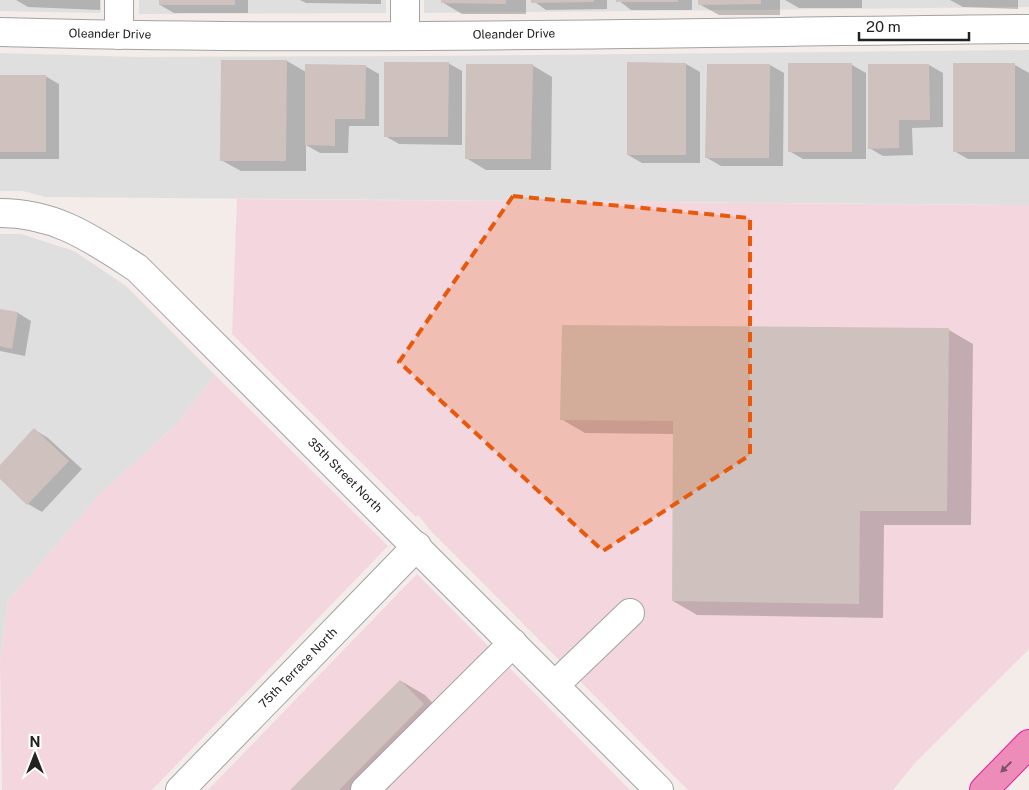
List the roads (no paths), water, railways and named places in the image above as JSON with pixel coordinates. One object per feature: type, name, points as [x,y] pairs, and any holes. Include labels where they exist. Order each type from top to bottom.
[{"type":"highway","points":[[984,790],[1029,744]]},
{"type":"street","points":[[119,35],[120,0]]},
{"type":"street","points":[[405,0],[405,35]]},
{"type":"street","name":"Oleander Drive","points":[[0,32],[119,35],[405,35],[1029,28]]},
{"type":"street","name":"35th Street North","points":[[0,213],[24,213],[81,232],[137,268],[659,790]]},
{"type":"street","name":"75th Terrace North","points":[[180,790],[417,546]]},
{"type":"street","points":[[555,685],[630,614]]},
{"type":"street","points":[[365,790],[513,643]]}]
